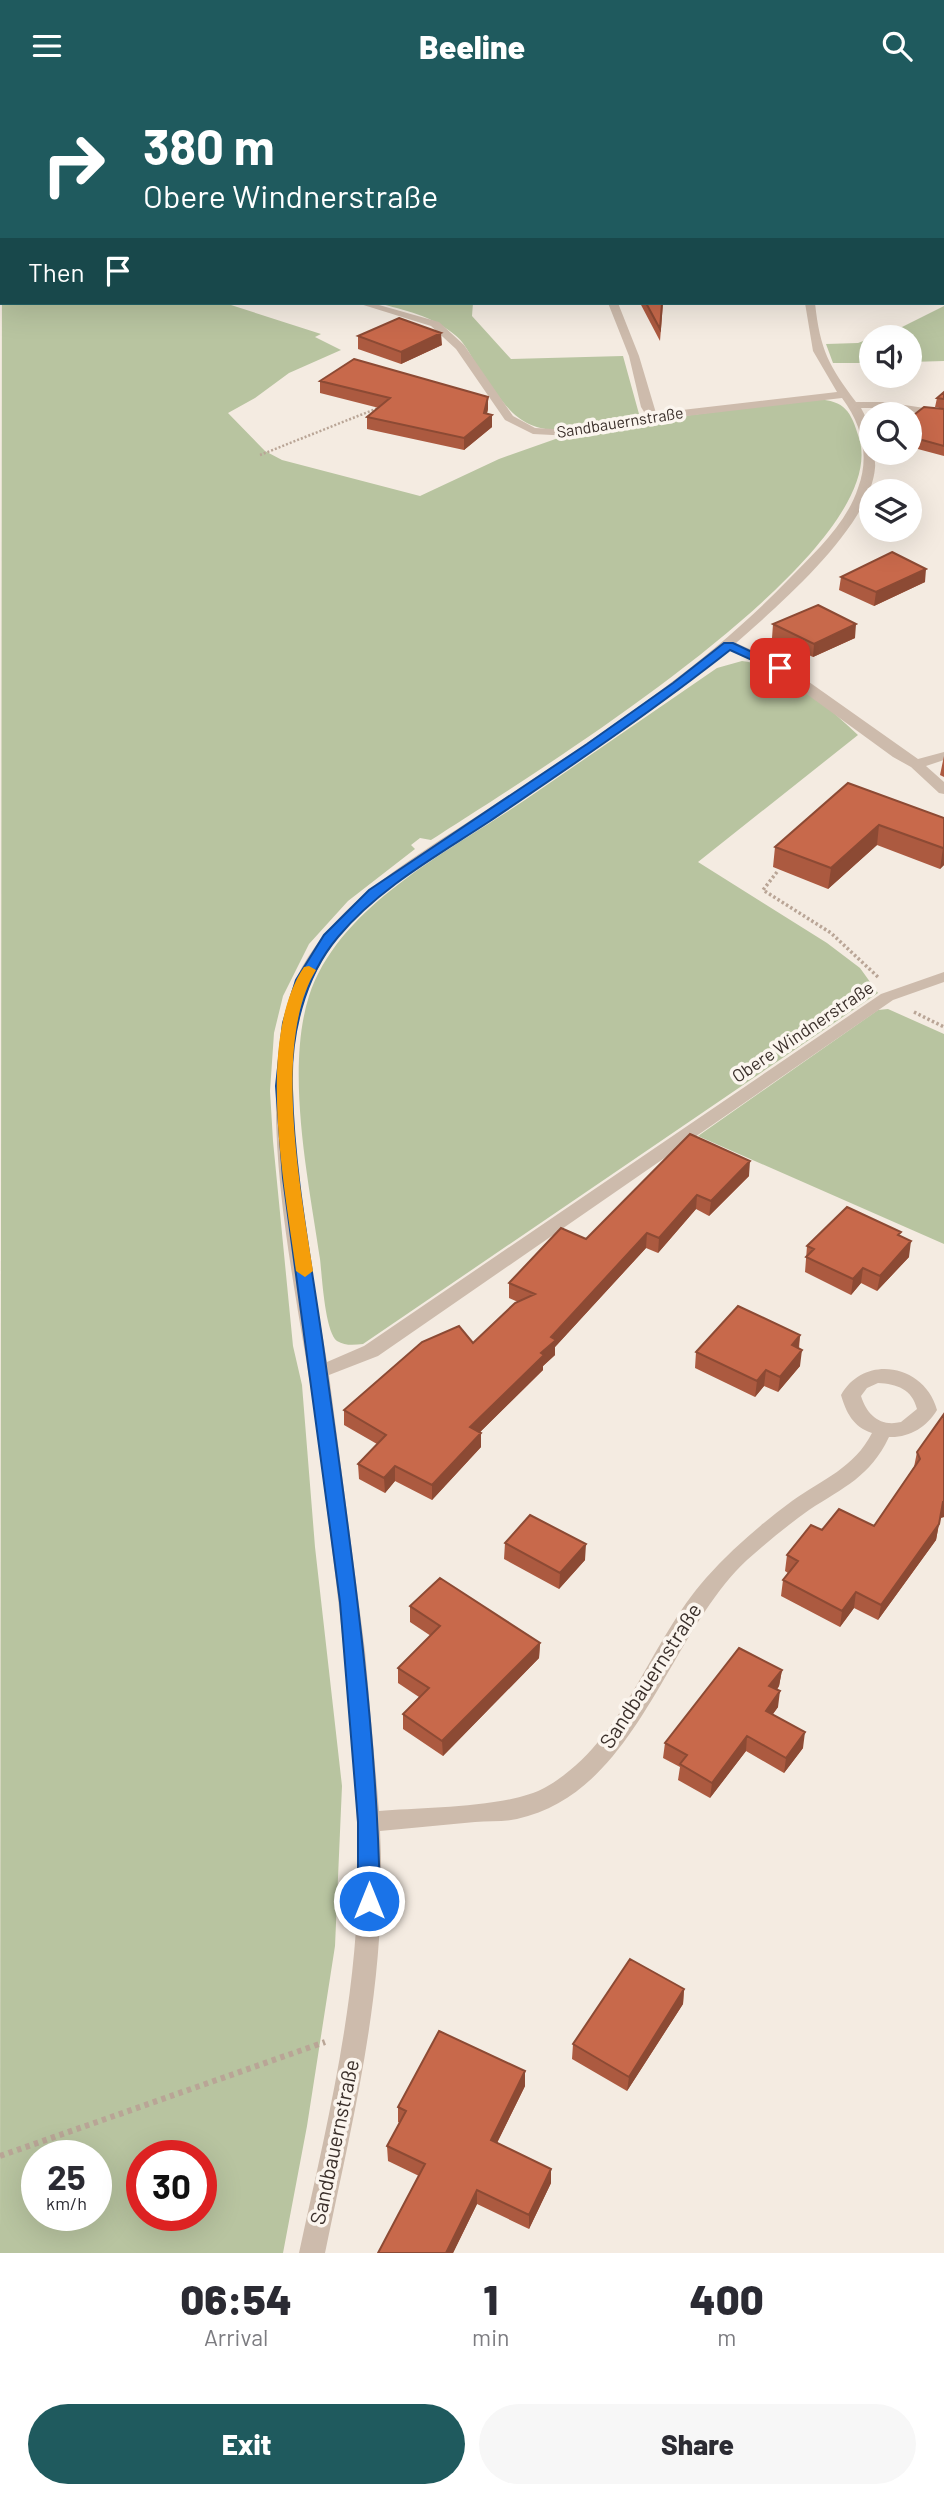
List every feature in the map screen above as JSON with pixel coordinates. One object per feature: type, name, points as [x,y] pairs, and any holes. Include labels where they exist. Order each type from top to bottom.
[{"type":"street","name":"Sandbauernstraße","points":[[369,305],[435,324],[460,347],[509,418],[533,431],[572,433],[653,417],[851,399]]},
{"type":"street","points":[[614,305],[634,356],[647,407],[653,417]]},
{"type":"street","name":"Sandbauernstraße","points":[[312,2253],[359,2031],[369,1928],[368,1822],[349,1602],[291,1178],[284,1086],[290,1023],[303,980],[331,935],[374,893],[591,747],[729,645],[819,555],[858,504],[869,476],[870,446],[864,423],[851,399],[819,354],[810,305]]},
{"type":"street","points":[[851,399],[944,414]]},
{"type":"street","points":[[729,645],[780,668],[898,754],[916,764],[944,790]]},
{"type":"street","points":[[916,764],[944,756]]},
{"type":"street","name":"Obere Windnerstraße","points":[[319,1371],[371,1351],[890,996],[944,978]]},
{"type":"street","name":"Sandbauernstraße","points":[[368,1822],[517,1809],[554,1794],[592,1764],[624,1725],[700,1599],[739,1555],[800,1506],[850,1475],[871,1454],[883,1430]]},
{"type":"path","points":[[260,455],[384,405]]},
{"type":"path","points":[[777,872],[763,887],[764,890],[831,933],[873,970],[890,996]]},
{"type":"path","points":[[0,2155],[359,2031]]},
{"type":"green space","points":[[2,305],[231,305],[321,334],[315,337],[341,350],[289,373],[255,398],[228,413],[265,451],[282,460],[420,496],[499,459],[564,436],[660,419],[817,399],[834,402],[846,409],[859,438],[855,487],[820,542],[763,602],[692,661],[614,719],[431,840],[420,838],[411,845],[415,849],[348,901],[309,944],[283,996],[274,1033],[270,1091],[273,1141],[293,1346],[302,1385],[315,1547],[342,1786],[335,1946],[307,2126],[283,2253],[0,2253]]},
{"type":"green space","points":[[385,305],[473,305],[472,316],[511,359],[623,356],[639,414],[611,424],[560,430],[528,424],[506,405],[455,335],[428,318]]},
{"type":"green space","points":[[944,306],[944,361],[922,362],[922,325],[906,325]]},
{"type":"green space","points":[[858,343],[859,363],[833,363],[826,344]]},
{"type":"green space","points":[[742,661],[773,670],[804,689],[858,735],[698,862],[827,943],[860,968],[878,993],[363,1344],[353,1345],[337,1341],[330,1327],[325,1303],[305,1162],[299,1092],[302,1026],[309,996],[324,964],[345,934],[371,907],[400,883],[717,668]]},
{"type":"green space","points":[[888,1009],[944,1034],[944,1244],[698,1136],[878,1010]]},
{"type":"building","points":[[647,305],[662,305],[660,329]]},
{"type":"building","points":[[399,318],[441,333],[401,352],[358,336]]},
{"type":"building","points":[[354,359],[488,397],[484,413],[492,415],[464,438],[367,417],[390,398],[320,381]]},
{"type":"building","points":[[922,409],[944,409],[944,446],[922,440]]},
{"type":"building","points":[[892,552],[926,569],[876,592],[841,577]]},
{"type":"building","points":[[818,605],[856,624],[814,644],[773,624]]},
{"type":"building","points":[[848,783],[944,818],[944,847],[879,825],[831,868],[775,847]]},
{"type":"building","points":[[690,1134],[750,1161],[711,1201],[697,1195],[659,1238],[647,1233],[551,1337],[556,1340],[541,1353],[544,1355],[470,1427],[481,1433],[432,1485],[395,1466],[384,1478],[358,1464],[386,1435],[344,1410],[422,1342],[459,1326],[473,1343],[515,1303],[535,1294],[509,1283],[561,1228],[586,1239]]},
{"type":"building","points":[[847,1207],[901,1232],[898,1235],[911,1241],[880,1276],[863,1268],[853,1279],[806,1257],[814,1249],[807,1246]]},
{"type":"building","points":[[738,1306],[800,1335],[792,1345],[802,1350],[780,1377],[766,1370],[757,1381],[696,1352]]},
{"type":"building","points":[[944,1414],[944,1502],[939,1524],[881,1605],[856,1592],[842,1611],[783,1580],[798,1561],[787,1555],[811,1525],[822,1530],[839,1509],[874,1526],[920,1459],[917,1452]]},
{"type":"building","points":[[530,1515],[586,1544],[560,1573],[505,1543]]},
{"type":"building","points":[[440,1578],[540,1643],[442,1741],[403,1714],[429,1688],[398,1668],[440,1626],[410,1606]]},
{"type":"building","points":[[739,1648],[782,1670],[769,1686],[780,1691],[766,1711],[805,1732],[786,1758],[747,1736],[712,1783],[680,1764],[687,1755],[665,1743]]},
{"type":"building","points":[[630,1959],[684,1989],[629,2077],[573,2044]]},
{"type":"building","points":[[439,2031],[525,2071],[491,2140],[551,2169],[529,2215],[477,2190],[446,2253],[378,2253],[425,2164],[387,2146],[406,2111],[398,2107]]},
{"type":"slow traffic","points":[[305,1271],[291,1178],[284,1086],[290,1023],[303,980],[309,970]]},
{"type":"route","points":[[369,1901],[368,1822],[349,1602],[291,1178],[284,1086],[290,1023],[303,980],[331,935],[374,893],[591,747],[729,645],[780,668]]}]
